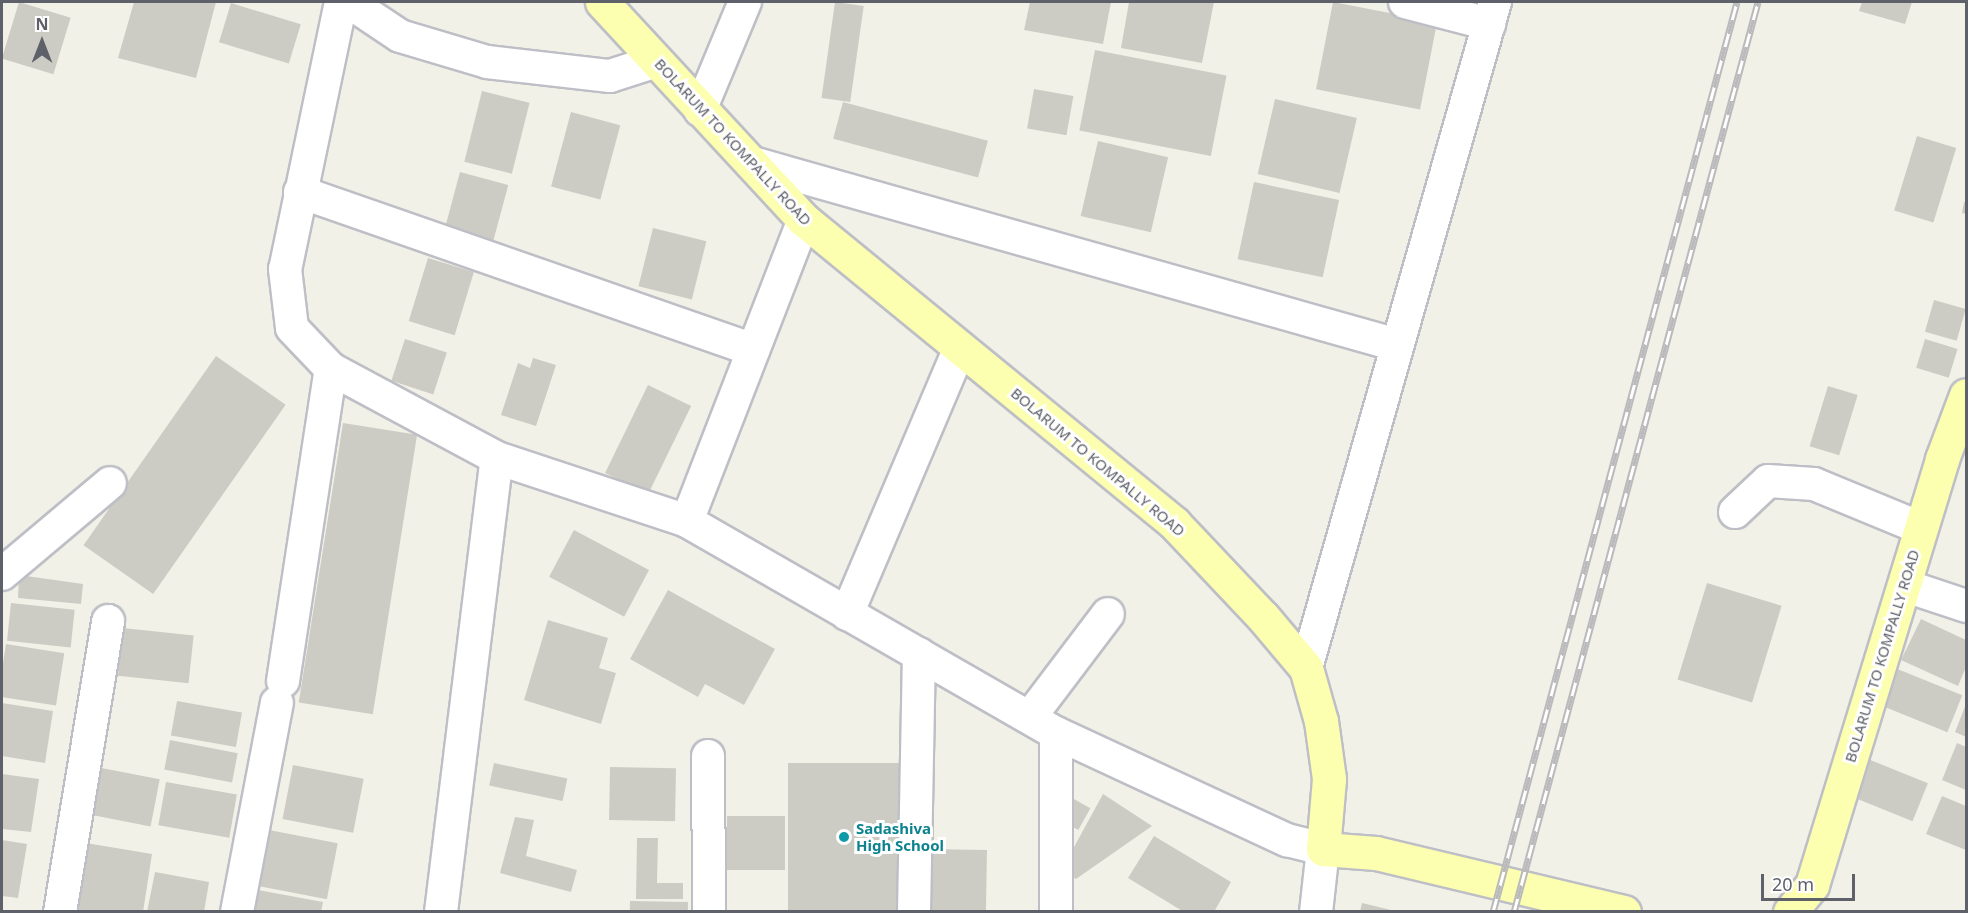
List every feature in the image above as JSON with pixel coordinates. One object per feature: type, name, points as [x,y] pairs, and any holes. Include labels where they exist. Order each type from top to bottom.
[{"type":"main road","name":"BOLARUM TO KOMPALLY ROAD","points":[[602,2],[700,110],[756,164],[804,220],[1174,523],[1306,668],[1321,721],[1329,779],[1323,849]]},
{"type":"main road","name":"BOLARUM TO KOMPALLY ROAD","points":[[1790,912],[1812,885],[1906,586],[1921,528],[1966,395]]},
{"type":"main road","points":[[1323,849],[1376,853],[1624,912]]},
{"type":"street","points":[[342,2],[285,269],[292,328],[331,369],[497,458],[687,521],[1043,725],[1287,840],[1323,849],[1316,912]]},
{"type":"street","points":[[349,2],[400,36],[487,63],[610,76],[657,62]]},
{"type":"street","points":[[700,110],[745,2]]},
{"type":"street","points":[[1306,668],[1492,13],[1405,2]]},
{"type":"street","points":[[756,164],[1397,345]]},
{"type":"street","points":[[300,192],[753,350]]},
{"type":"street","points":[[687,521],[804,220]]},
{"type":"street","points":[[847,614],[960,348]]},
{"type":"street","points":[[237,912],[280,692],[331,369]]},
{"type":"street","points":[[441,912],[497,458]]},
{"type":"street","points":[[1735,512],[1768,481],[1814,484],[1921,528]]},
{"type":"street","points":[[2,574],[110,483]]},
{"type":"street","points":[[1906,586],[1966,606]]},
{"type":"street","points":[[1056,912],[1043,725],[1108,614]]},
{"type":"street","points":[[60,912],[108,621]]},
{"type":"street","points":[[914,912],[919,654]]},
{"type":"street","points":[[708,756],[709,912]]},
{"type":"building","points":[[19,2],[71,18],[53,74],[2,58]]},
{"type":"building","points":[[134,2],[216,2],[196,78],[118,58]]},
{"type":"building","points":[[835,2],[864,6],[850,102],[822,98]]},
{"type":"building","points":[[1030,2],[1111,2],[1103,44],[1024,30]]},
{"type":"building","points":[[1129,2],[1214,2],[1202,63],[1121,48]]},
{"type":"building","points":[[1333,2],[1437,22],[1420,110],[1316,89]]},
{"type":"building","points":[[1862,2],[1912,2],[1905,24],[1859,11]]},
{"type":"building","points":[[231,3],[301,24],[289,64],[219,42]]},
{"type":"building","points":[[1095,50],[1227,76],[1211,156],[1079,130]]},
{"type":"building","points":[[1034,89],[1073,96],[1066,135],[1027,128]]},
{"type":"building","points":[[482,91],[530,103],[512,174],[464,162]]},
{"type":"building","points":[[1275,99],[1357,118],[1340,193],[1258,174]]},
{"type":"building","points":[[843,102],[988,141],[978,178],[833,139]]},
{"type":"building","points":[[571,112],[620,125],[600,200],[551,186]]},
{"type":"building","points":[[1917,136],[1956,148],[1933,223],[1894,211]]},
{"type":"building","points":[[1098,141],[1168,157],[1151,232],[1081,216]]},
{"type":"building","points":[[460,172],[508,185],[492,246],[444,233]]},
{"type":"building","points":[[1254,182],[1339,200],[1323,277],[1238,259]]},
{"type":"building","points":[[1964,202],[1966,202],[1966,214],[1962,213]]},
{"type":"building","points":[[653,228],[706,241],[692,300],[638,286]]},
{"type":"building","points":[[428,258],[474,272],[455,335],[409,321]]},
{"type":"building","points":[[1934,300],[1966,309],[1957,341],[1925,332]]},
{"type":"building","points":[[405,339],[447,353],[433,394],[391,381]]},
{"type":"building","points":[[1925,339],[1958,349],[1949,378],[1916,368]]},
{"type":"building","points":[[216,356],[286,405],[153,594],[84,545]]},
{"type":"building","points":[[533,358],[556,365],[536,426],[501,415],[518,363],[530,368]]},
{"type":"building","points":[[648,385],[691,406],[648,494],[605,473]]},
{"type":"building","points":[[1828,386],[1858,395],[1839,455],[1810,446]]},
{"type":"building","points":[[343,423],[417,435],[373,714],[299,703]]},
{"type":"building","points":[[574,530],[649,570],[624,617],[549,577]]},
{"type":"building","points":[[19,575],[83,584],[81,604],[18,598]]},
{"type":"building","points":[[1707,583],[1782,606],[1752,702],[1677,680]]},
{"type":"building","points":[[668,590],[775,649],[744,705],[705,684],[698,697],[630,659]]},
{"type":"building","points":[[11,603],[75,610],[71,647],[7,641]]},
{"type":"building","points":[[1921,619],[1966,640],[1966,667],[1958,686],[1901,660]]},
{"type":"building","points":[[548,620],[608,638],[599,668],[616,673],[601,724],[524,700]]},
{"type":"building","points":[[123,628],[194,635],[189,683],[118,676]]},
{"type":"building","points":[[6,644],[64,653],[56,706],[2,697],[2,669]]},
{"type":"building","points":[[1890,666],[1962,695],[1947,732],[1875,703]]},
{"type":"building","points":[[177,701],[242,712],[236,747],[171,735]]},
{"type":"building","points":[[2,703],[53,711],[45,763],[2,756]]},
{"type":"building","points":[[1966,704],[1966,737],[1955,732]]},
{"type":"building","points":[[170,740],[238,753],[232,783],[164,769]]},
{"type":"building","points":[[1957,743],[1966,747],[1966,790],[1942,780]]},
{"type":"building","points":[[1863,757],[1928,783],[1913,821],[1848,795]]},
{"type":"building","points":[[494,763],[567,779],[563,801],[489,785]]},
{"type":"building","name":"Sadashiva High School","points":[[788,763],[902,763],[902,912],[788,912]]},
{"type":"building","points":[[293,765],[364,779],[353,833],[283,819]]},
{"type":"building","points":[[91,766],[160,779],[151,826],[82,813]]},
{"type":"building","points":[[610,767],[676,768],[675,821],[609,820]]},
{"type":"building","points":[[2,774],[39,779],[31,832],[2,829]]},
{"type":"building","points":[[166,782],[237,795],[229,838],[158,825]]},
{"type":"building","points":[[1103,794],[1152,826],[1076,879],[1062,869]]},
{"type":"building","points":[[1942,796],[1966,806],[1966,850],[1926,834]]},
{"type":"building","points":[[1072,798],[1090,808],[1078,830],[1060,820]]},
{"type":"building","points":[[727,816],[785,816],[785,870],[727,870]]},
{"type":"building","points":[[515,817],[534,820],[526,856],[577,870],[571,892],[500,873]]},
{"type":"building","points":[[269,830],[338,843],[327,899],[258,886]]},
{"type":"building","points":[[1154,836],[1231,882],[1214,912],[1184,912],[1128,878]]},
{"type":"building","points":[[637,838],[658,838],[657,883],[683,883],[683,899],[636,899]]},
{"type":"building","points":[[2,840],[27,844],[18,898],[2,896]]},
{"type":"building","points":[[86,843],[152,854],[143,912],[75,911]]},
{"type":"building","points":[[927,849],[987,850],[986,912],[926,912]]},
{"type":"building","points":[[155,872],[209,882],[204,912],[147,912]]},
{"type":"building","points":[[258,890],[323,902],[321,912],[254,912]]},
{"type":"building","points":[[630,901],[688,902],[688,912],[630,912]]},
{"type":"building","points":[[1362,903],[1395,911],[1395,912],[1360,912]]},
{"type":"railway","points":[[1493,912],[1737,2]]},
{"type":"railway","points":[[1514,912],[1758,2]]},
{"type":"place","name":"Sadashiva High School","points":[[844,837]]}]
